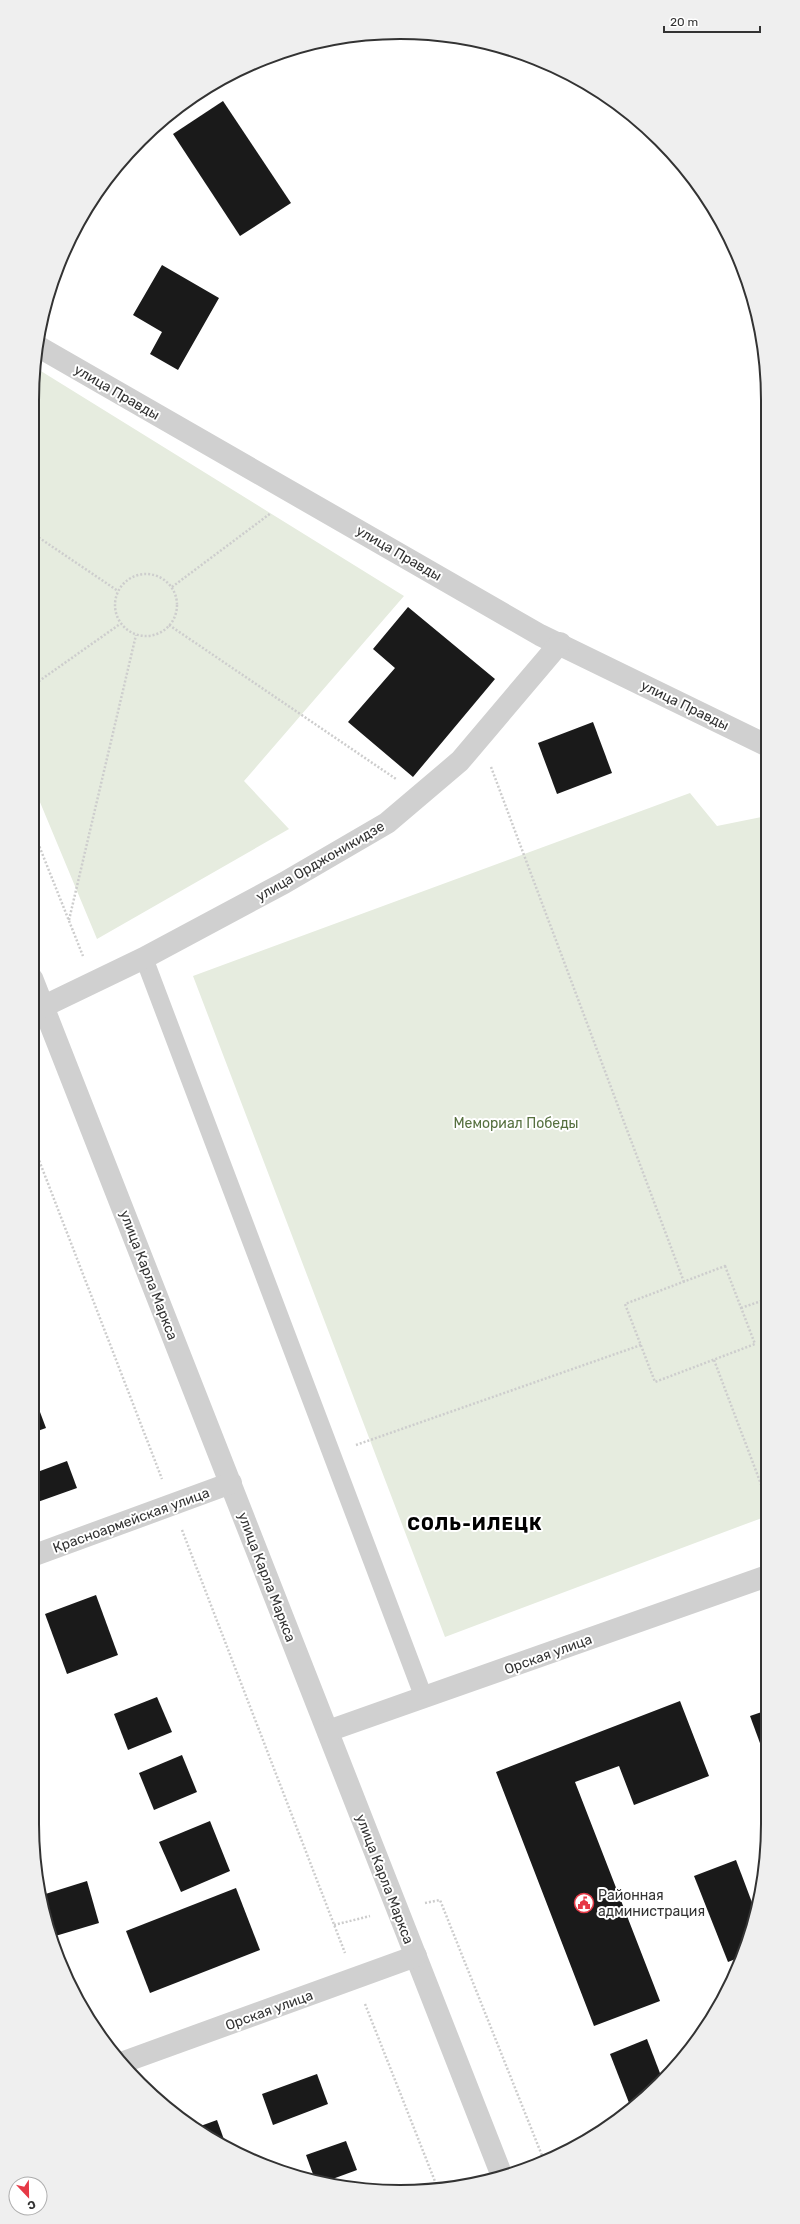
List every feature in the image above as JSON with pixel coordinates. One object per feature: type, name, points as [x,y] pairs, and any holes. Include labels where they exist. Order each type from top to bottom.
[{"type":"street","name":"улица Правды","points":[[43,349],[540,635],[761,743]]},
{"type":"street","name":"улица Орджоникидзе","points":[[39,1010],[144,958],[284,883],[388,823],[460,761],[560,644]]},
{"type":"street","name":"улица Карла Маркса","points":[[39,1012],[231,1483],[500,2171]]},
{"type":"street","name":"Красноармейская улица","points":[[39,1553],[231,1483]]},
{"type":"street","name":"Орская улица","points":[[328,1732],[761,1578]]},
{"type":"street","name":"Орская улица","points":[[128,2061],[416,1956]]},
{"type":"lane","points":[[144,958],[424,1698]]},
{"type":"path","points":[[172,587],[296,494]]},
{"type":"path","points":[[39,538],[118,591]]},
{"type":"path","points":[[142,573],[153,574],[164,579],[172,587],[177,597],[177,609],[173,620],[169,625],[156,634],[136,635],[120,624],[114,605],[118,591],[122,584],[131,577],[142,573]]},
{"type":"path","points":[[39,681],[120,624]]},
{"type":"path","points":[[169,625],[420,796]]},
{"type":"path","points":[[69,920],[136,635]]},
{"type":"path","points":[[480,737],[684,1282]]},
{"type":"path","points":[[39,845],[94,982]]},
{"type":"path","points":[[39,1160],[354,1978],[436,2183]]},
{"type":"path","points":[[725,1266],[741,1308],[755,1344],[655,1382],[625,1304],[725,1266]]},
{"type":"path","points":[[741,1308],[761,1301]]},
{"type":"path","points":[[332,1453],[641,1345]]},
{"type":"path","points":[[714,1360],[761,1484]]},
{"type":"green space","points":[[40,371],[404,596],[244,781],[289,829],[97,939],[39,800],[39,400]]},
{"type":"green space","name":"Мемориал Победы","points":[[690,793],[717,826],[761,817],[761,1518],[445,1637],[193,976]]},
{"type":"building","points":[[223,101],[291,203],[240,236],[173,134]]},
{"type":"building","points":[[162,265],[219,298],[178,370],[150,354],[162,332],[133,315]]},
{"type":"building","points":[[408,607],[495,679],[413,777],[348,722],[395,668],[373,649]]},
{"type":"building","points":[[593,722],[612,773],[557,794],[538,743]]},
{"type":"building","points":[[39,1409],[46,1428],[39,1430]]},
{"type":"building","points":[[67,1461],[77,1488],[39,1502],[39,1471]]},
{"type":"building","points":[[96,1595],[118,1655],[67,1674],[45,1614]]},
{"type":"building","points":[[157,1697],[172,1732],[128,1750],[114,1714]]},
{"type":"building","name":"Районная администрация","points":[[680,1701],[709,1776],[634,1805],[619,1766],[575,1782],[660,2001],[594,2026],[496,1772]]},
{"type":"building","points":[[761,1712],[761,1746],[750,1716]]},
{"type":"building","points":[[182,1755],[197,1792],[154,1810],[139,1773]]},
{"type":"building","points":[[210,1821],[230,1871],[181,1892],[159,1842]]},
{"type":"building","points":[[736,1860],[752,1903],[735,1959],[728,1962],[694,1876]]},
{"type":"building","points":[[87,1881],[99,1923],[57,1936],[46,1894]]},
{"type":"building","points":[[236,1888],[260,1950],[150,1993],[126,1931]]},
{"type":"building","points":[[647,2039],[660,2074],[629,2103],[610,2054]]},
{"type":"building","points":[[317,2074],[328,2104],[273,2125],[262,2094]]},
{"type":"building","points":[[217,2120],[224,2140],[219,2137],[202,2126]]},
{"type":"building","points":[[346,2141],[357,2170],[334,2179],[313,2174],[306,2155]]},
{"type":"place","name":"Районная администрация","points":[[584,1903]]},
{"type":"district","name":"СОЛЬ-ИЛЕЦК","points":[[475,1524]]}]
